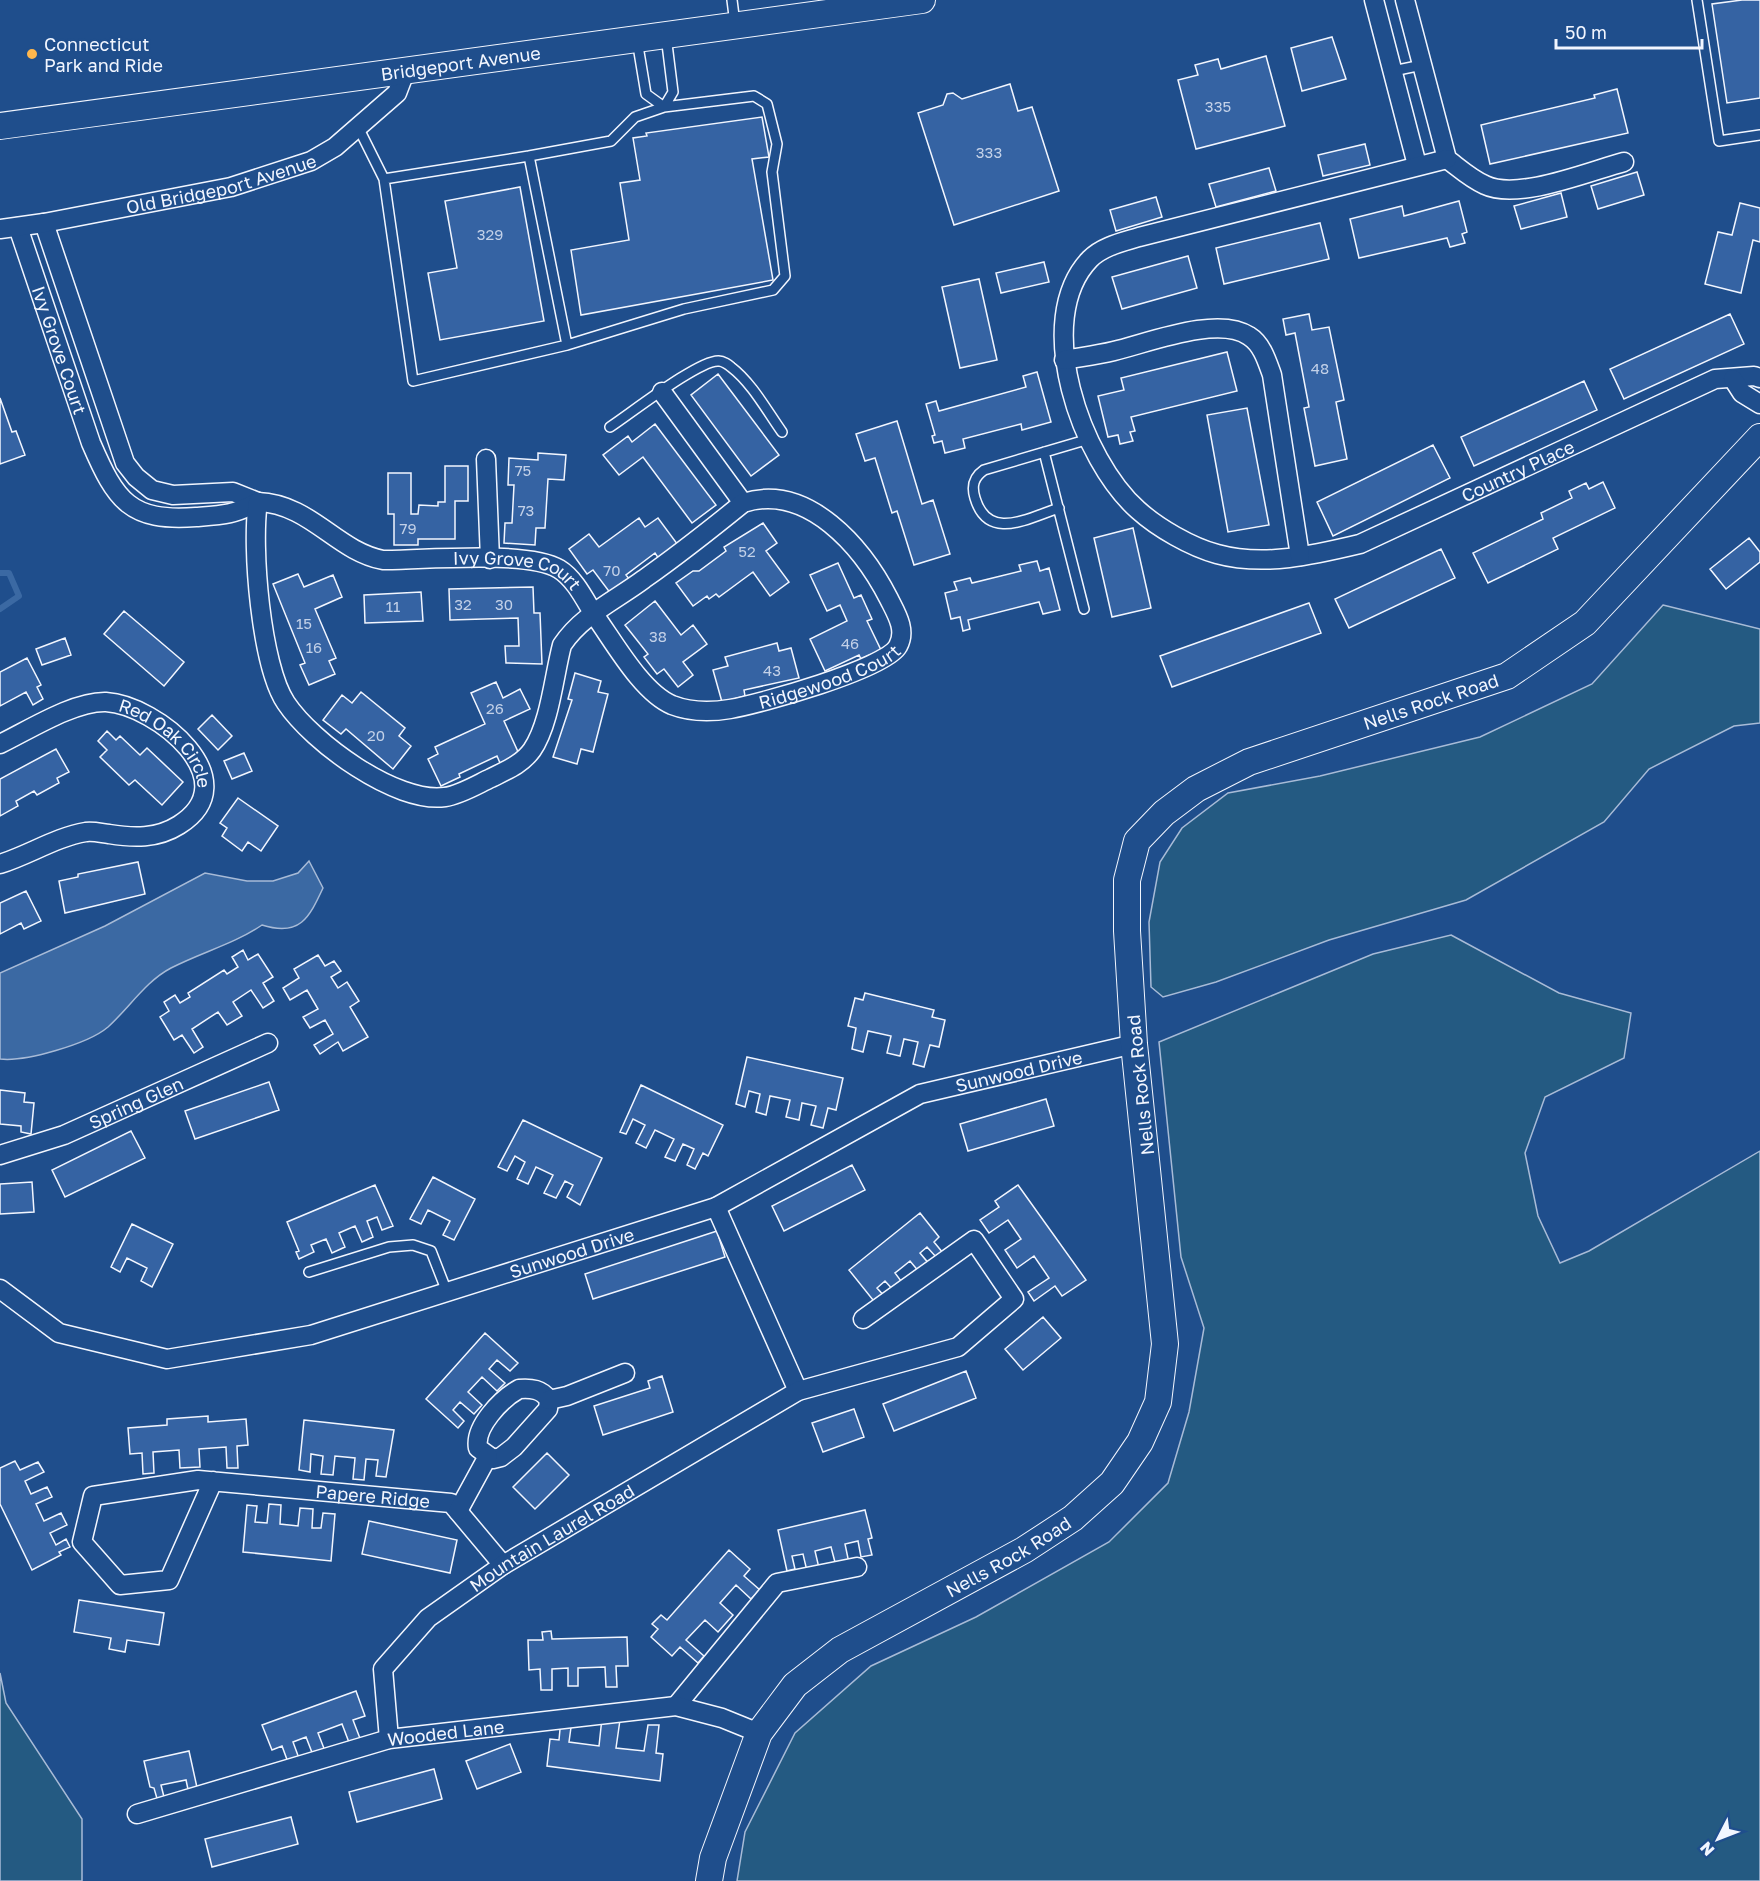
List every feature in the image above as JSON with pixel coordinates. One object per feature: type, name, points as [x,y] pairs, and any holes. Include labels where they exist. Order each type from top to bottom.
[{"type":"main road","name":"Bridgeport Avenue","points":[[0,126],[922,0]]},
{"type":"main road","name":"Nells Rock Road","points":[[709,1881],[713,1858],[759,1732],[795,1685],[840,1650],[1024,1550],[1073,1518],[1112,1483],[1140,1442],[1158,1402],[1166,1344],[1134,1044],[1127,931],[1126,880],[1137,841],[1164,813],[1196,789],[1249,762],[1507,676],[1585,623],[1760,437]]},
{"type":"street","points":[[1374,0],[1417,165]]},
{"type":"street","points":[[1405,0],[1447,159],[1487,186],[1511,191],[1624,162]]},
{"type":"street","name":"Old Bridgeport Avenue","points":[[9,228],[231,188],[311,161],[335,147],[397,93],[405,72]]},
{"type":"street","name":"Country Place","points":[[1447,159],[1110,246],[1091,257],[1079,273],[1070,291],[1065,310],[1064,360],[1077,409],[1096,456],[1114,483],[1138,510],[1176,535],[1215,554],[1253,561],[1300,556],[1360,544],[1715,379],[1754,376],[1760,378]]},
{"type":"street","name":"Ivy Grove Court","points":[[44,223],[125,463],[136,477],[152,490],[173,495],[233,492],[258,502],[278,503],[303,514],[367,557],[383,561],[490,559],[545,562],[561,570],[581,593],[593,613],[575,627],[562,645],[542,728],[527,757],[508,769],[446,797],[409,793],[384,785],[342,757],[302,723],[285,703],[275,680],[258,578],[255,522],[258,502]]},
{"type":"street","name":"Ivy Grove Court","points":[[9,228],[104,472],[119,496],[144,515],[167,519],[235,515],[258,502]]},
{"type":"street","points":[[1064,360],[1194,331],[1223,328],[1238,330],[1251,337],[1265,355],[1272,375],[1300,556]]},
{"type":"street","points":[[1733,379],[1742,393],[1760,404]]},
{"type":"street","points":[[593,613],[672,560],[743,503],[662,392]]},
{"type":"street","points":[[486,459],[490,559]]},
{"type":"street","points":[[104,472],[125,463]]},
{"type":"street","name":"Ridgewood Court","points":[[593,613],[653,692],[671,704],[705,711],[730,709],[823,684],[884,657],[898,648],[902,634],[897,616],[884,588],[846,536],[815,513],[793,503],[754,499],[743,503]]},
{"type":"street","name":"Red Oak Circle","points":[[0,744],[82,706],[105,702],[121,704],[135,709],[190,749],[201,767],[206,783],[201,801],[194,812],[168,832],[127,837],[88,832],[0,864]]},
{"type":"street","name":"Spring Glen","points":[[0,1155],[64,1135],[267,1043]]},
{"type":"street","name":"Sunwood Drive","points":[[0,1289],[59,1333],[167,1359],[311,1335],[716,1207],[920,1094],[1134,1044]]},
{"type":"street","points":[[716,1207],[798,1391]]},
{"type":"street","name":"Mountain Laurel Road","points":[[389,1738],[383,1670],[428,1618],[503,1565],[798,1391],[958,1347],[1014,1299],[974,1240],[862,1319]]},
{"type":"street","points":[[549,1400],[567,1396],[624,1373]]},
{"type":"street","points":[[519,1389],[543,1392],[549,1400],[548,1409],[540,1419],[501,1457],[488,1456],[478,1448],[477,1439],[505,1400],[519,1389]]},
{"type":"street","points":[[458,1511],[488,1456]]},
{"type":"street","name":"Papere Ridge","points":[[213,1481],[169,1580],[120,1585],[82,1542],[93,1496],[198,1480],[213,1481],[451,1503],[503,1565]]},
{"type":"street","points":[[676,1706],[777,1583],[857,1567]]},
{"type":"street","name":"Wooded Lane","points":[[137,1814],[389,1738],[676,1706],[722,1718],[759,1732]]},
{"type":"lane","points":[[732,0],[735,26]]},
{"type":"lane","points":[[1697,0],[1719,141],[1760,135]]},
{"type":"lane","points":[[663,107],[673,92],[666,35]]},
{"type":"lane","points":[[637,40],[646,93],[663,107]]},
{"type":"lane","points":[[1393,71],[1422,65]]},
{"type":"lane","points":[[358,127],[384,179],[413,381],[567,345],[684,309],[773,290],[786,276],[772,172],[777,144],[767,104],[754,96],[663,107],[635,117],[611,141],[384,179]]},
{"type":"lane","points":[[529,156],[567,345]]},
{"type":"lane","points":[[610,428],[690,372],[706,364],[720,361],[731,366],[782,432]]},
{"type":"lane","points":[[1059,508],[1005,524],[993,523],[982,516],[972,488],[976,476],[984,470],[1089,439]]},
{"type":"lane","points":[[1044,452],[1084,609]]},
{"type":"lane","points":[[309,1272],[389,1247],[413,1245],[431,1251],[447,1293]]},
{"type":"shaded area","points":[[1663,605],[1760,629],[1760,723],[1734,726],[1649,769],[1604,822],[1466,900],[1329,940],[1216,982],[1163,997],[1151,987],[1149,922],[1160,862],[1182,828],[1228,793],[1320,776],[1480,737],[1592,684]]},
{"type":"shaded area","points":[[309,861],[323,888],[313,908],[302,922],[286,928],[262,925],[171,968],[146,987],[108,1027],[86,1040],[40,1055],[0,1059],[0,973],[105,926],[205,873],[247,881],[273,881],[298,873]]},
{"type":"shaded area","points":[[1451,935],[1559,993],[1631,1013],[1624,1058],[1545,1097],[1525,1153],[1538,1216],[1560,1263],[1589,1251],[1760,1151],[1760,1881],[737,1881],[745,1832],[795,1733],[871,1666],[976,1617],[1109,1542],[1168,1483],[1189,1412],[1204,1328],[1181,1257],[1159,1042],[1373,954]]},
{"type":"shaded area","points":[[0,1673],[6,1703],[82,1819],[82,1881],[0,1881]]},
{"type":"building","points":[[1760,0],[1760,98],[1727,103],[1712,4]]},
{"type":"building","points":[[1332,37],[1346,79],[1302,91],[1291,48]]},
{"type":"building","points":[[1266,56],[1285,126],[1196,149],[1178,80],[1198,75],[1195,65],[1218,59],[1221,69]]},
{"type":"building","points":[[1010,84],[1018,111],[1032,107],[1059,191],[954,225],[918,113],[943,105],[947,94],[953,93],[962,99]]},
{"type":"building","points":[[1617,89],[1628,133],[1490,164],[1481,125],[1595,98],[1594,95]]},
{"type":"building","points":[[762,117],[769,157],[752,159],[773,280],[581,315],[571,250],[629,240],[620,183],[640,180],[633,138],[647,136],[646,133]]},
{"type":"building","points":[[1365,144],[1370,165],[1323,176],[1318,155]]},
{"type":"building","points":[[1269,168],[1276,191],[1216,207],[1209,184]]},
{"type":"building","points":[[1637,172],[1644,195],[1598,209],[1591,186]]},
{"type":"building","points":[[520,187],[544,321],[440,340],[428,273],[457,268],[445,201]]},
{"type":"building","points":[[1561,193],[1567,217],[1521,229],[1514,206]]},
{"type":"building","points":[[1156,197],[1162,217],[1116,231],[1110,210]]},
{"type":"building","points":[[1459,201],[1467,232],[1462,234],[1465,243],[1450,247],[1447,238],[1359,258],[1350,219],[1402,206],[1404,216]]},
{"type":"building","points":[[1740,203],[1760,208],[1760,242],[1753,240],[1741,293],[1705,284],[1718,232],[1732,235]]},
{"type":"building","points":[[1320,223],[1329,259],[1224,284],[1216,248]]},
{"type":"building","points":[[1188,256],[1197,288],[1122,309],[1112,277]]},
{"type":"building","points":[[1044,262],[1049,282],[1001,293],[996,273]]},
{"type":"building","points":[[979,279],[997,360],[960,368],[942,287]]},
{"type":"building","points":[[1309,314],[1312,330],[1329,327],[1344,400],[1336,402],[1347,459],[1315,466],[1304,408],[1309,407],[1295,333],[1286,335],[1283,319]]},
{"type":"building","points":[[1730,314],[1744,344],[1624,399],[1610,369]]},
{"type":"building","points":[[1227,352],[1237,391],[1131,417],[1135,431],[1130,432],[1133,441],[1120,444],[1118,435],[1108,437],[1098,396],[1124,390],[1121,378]]},
{"type":"building","points":[[1037,372],[1051,422],[1022,430],[1021,424],[963,439],[965,448],[945,453],[942,441],[934,443],[932,436],[935,435],[926,404],[936,401],[939,411],[1026,387],[1023,376]]},
{"type":"building","points":[[718,374],[779,455],[751,476],[691,395]]},
{"type":"building","points":[[1584,381],[1597,410],[1474,466],[1461,437]]},
{"type":"building","points":[[0,398],[12,432],[16,431],[25,455],[0,464]]},
{"type":"building","points":[[1247,408],[1269,525],[1228,532],[1207,415]]},
{"type":"building","points":[[897,421],[922,504],[933,500],[950,554],[914,565],[897,511],[892,513],[875,458],[865,461],[856,434]]},
{"type":"building","points":[[655,424],[716,505],[692,523],[643,457],[619,475],[603,455],[628,436],[632,442]]},
{"type":"building","points":[[1433,445],[1450,478],[1333,536],[1317,502]]},
{"type":"building","points":[[538,453],[566,455],[564,480],[548,479],[545,528],[536,528],[535,545],[504,543],[505,523],[512,523],[514,485],[508,485],[509,458],[538,460]]},
{"type":"building","points":[[445,466],[468,466],[468,501],[455,501],[455,539],[418,539],[418,545],[394,545],[394,514],[388,514],[388,473],[411,473],[411,514],[418,514],[419,505],[438,506],[438,502],[445,502]]},
{"type":"building","points":[[1603,482],[1615,508],[1553,538],[1558,549],[1488,583],[1473,553],[1543,519],[1541,513],[1572,498],[1569,491],[1586,483],[1589,489]]},
{"type":"building","points":[[639,518],[645,527],[658,518],[678,545],[659,559],[655,553],[626,575],[630,580],[611,594],[593,570],[587,574],[569,549],[589,534],[599,547]]},
{"type":"building","points":[[763,523],[777,543],[766,551],[789,582],[770,596],[753,572],[719,597],[716,594],[709,599],[707,596],[693,606],[676,583],[693,571],[699,571],[726,551],[724,547]]},
{"type":"building","points":[[1133,528],[1151,608],[1112,617],[1094,538]]},
{"type":"building","points":[[1749,538],[1760,552],[1760,562],[1726,589],[1710,569]]},
{"type":"building","points":[[1441,549],[1455,578],[1349,628],[1335,599]]},
{"type":"building","points":[[1037,561],[1040,571],[1049,568],[1060,610],[1043,614],[1039,602],[968,620],[970,629],[963,631],[960,617],[951,619],[945,593],[957,590],[954,582],[970,578],[972,583],[1021,571],[1019,565]]},
{"type":"building","points":[[838,563],[854,598],[861,595],[872,619],[867,621],[881,650],[861,659],[859,655],[825,671],[810,639],[847,621],[840,605],[827,611],[810,575]]},
{"type":"building","points":[[298,574],[304,587],[333,575],[342,597],[315,609],[336,658],[329,661],[335,674],[309,685],[300,665],[305,663],[273,584]]},
{"type":"building","points":[[533,587],[534,613],[540,613],[542,664],[506,663],[505,646],[519,646],[518,618],[450,620],[449,589]]},
{"type":"building","points":[[421,592],[423,621],[365,623],[364,595]]},
{"type":"building","points":[[655,601],[681,635],[693,625],[707,644],[683,662],[693,675],[678,687],[664,669],[657,674],[644,657],[648,654],[625,625]]},
{"type":"building","points":[[1309,603],[1321,633],[1172,687],[1160,656]]},
{"type":"building","points":[[124,611],[184,662],[164,686],[104,634]]},
{"type":"building","points":[[65,638],[71,655],[42,665],[36,649]]},
{"type":"building","points":[[777,643],[779,651],[791,648],[799,678],[744,690],[745,696],[722,702],[713,670],[728,666],[725,657]]},
{"type":"building","points":[[27,658],[41,685],[37,687],[43,699],[33,705],[26,692],[0,706],[0,672]]},
{"type":"building","points":[[575,673],[601,681],[598,692],[608,694],[593,752],[581,749],[577,764],[553,757],[572,700],[568,699]]},
{"type":"building","points":[[496,682],[503,698],[520,689],[530,709],[504,721],[519,754],[500,763],[497,756],[459,774],[460,777],[441,786],[428,759],[438,754],[435,747],[485,724],[471,693]]},
{"type":"building","points":[[361,692],[405,728],[399,736],[411,746],[393,769],[346,729],[341,734],[323,720],[342,695],[352,703]]},
{"type":"building","points":[[212,715],[232,736],[218,750],[198,729]]},
{"type":"building","points":[[107,731],[116,740],[120,736],[140,755],[147,748],[183,782],[162,805],[135,780],[129,785],[100,757],[107,750],[98,741]]},
{"type":"building","points":[[56,749],[69,772],[57,778],[59,783],[37,795],[34,791],[16,801],[18,806],[0,816],[0,779]]},
{"type":"building","points":[[244,753],[252,771],[232,779],[224,761]]},
{"type":"building","points":[[238,798],[278,826],[261,851],[248,842],[242,851],[222,836],[227,828],[220,823]]},
{"type":"building","points":[[138,862],[145,894],[65,913],[59,881],[78,877],[78,874]]},
{"type":"building","points":[[26,891],[41,921],[24,929],[21,923],[0,934],[0,903]]},
{"type":"building","points":[[243,950],[248,960],[258,954],[273,977],[263,983],[274,1001],[263,1008],[251,990],[233,1002],[242,1016],[227,1025],[218,1012],[192,1029],[203,1047],[194,1053],[182,1035],[174,1040],[160,1017],[169,1011],[164,1002],[175,995],[180,1003],[190,997],[188,993],[224,970],[227,974],[238,967],[232,957]]},
{"type":"building","points":[[318,955],[325,966],[334,961],[341,971],[331,977],[338,988],[347,982],[359,1001],[350,1007],[368,1037],[343,1051],[338,1042],[320,1054],[314,1045],[333,1034],[325,1020],[310,1028],[303,1017],[318,1009],[307,990],[290,1000],[283,988],[299,978],[294,969]]},
{"type":"building","points":[[865,993],[934,1010],[932,1017],[945,1020],[939,1047],[930,1045],[924,1067],[913,1064],[918,1042],[904,1039],[900,1056],[887,1053],[891,1036],[868,1031],[863,1052],[852,1049],[856,1028],[848,1026],[855,998],[863,1000]]},
{"type":"building","points":[[747,1057],[843,1078],[836,1110],[828,1108],[823,1128],[811,1125],[816,1106],[802,1103],[799,1120],[786,1117],[790,1100],[770,1096],[766,1115],[756,1112],[760,1094],[749,1091],[745,1107],[736,1104]]},
{"type":"building","points":[[269,1082],[279,1110],[195,1139],[185,1111]]},
{"type":"building","points":[[641,1085],[723,1125],[708,1156],[703,1153],[695,1169],[687,1165],[694,1149],[683,1144],[675,1161],[665,1157],[674,1139],[655,1130],[646,1148],[636,1143],[645,1125],[633,1119],[626,1134],[620,1132]]},
{"type":"building","points":[[0,1090],[25,1093],[24,1102],[34,1103],[31,1134],[21,1132],[21,1126],[0,1124]]},
{"type":"building","points":[[1046,1099],[1054,1126],[968,1151],[960,1124]]},
{"type":"building","points":[[523,1120],[602,1158],[580,1205],[567,1197],[573,1185],[565,1181],[556,1198],[544,1193],[553,1175],[536,1167],[528,1184],[517,1179],[525,1162],[515,1156],[507,1171],[498,1167]]},
{"type":"building","points":[[131,1131],[145,1158],[65,1197],[52,1170]]},
{"type":"building","points":[[852,1165],[865,1190],[784,1231],[772,1206]]},
{"type":"building","points":[[433,1177],[475,1199],[454,1240],[443,1235],[450,1221],[428,1210],[421,1224],[410,1219]]},
{"type":"building","points":[[32,1182],[34,1212],[0,1214],[0,1184]]},
{"type":"building","points":[[375,1185],[393,1226],[382,1230],[377,1217],[367,1221],[373,1237],[362,1242],[355,1226],[339,1233],[345,1247],[332,1253],[326,1239],[311,1245],[314,1252],[299,1259],[296,1252],[299,1251],[287,1222]]},
{"type":"building","points":[[1018,1185],[1086,1280],[1062,1296],[1055,1286],[1034,1301],[1028,1292],[1049,1278],[1034,1256],[1017,1268],[1005,1250],[1021,1239],[1008,1220],[989,1233],[980,1220],[999,1207],[995,1201]]},
{"type":"building","points":[[920,1213],[939,1237],[934,1242],[943,1253],[937,1258],[927,1247],[920,1253],[930,1265],[920,1273],[910,1261],[895,1273],[904,1285],[895,1292],[885,1281],[877,1288],[886,1298],[877,1305],[849,1270]]},
{"type":"building","points":[[132,1224],[173,1244],[152,1287],[141,1281],[147,1268],[127,1258],[120,1272],[111,1267]]},
{"type":"building","points":[[717,1231],[725,1257],[593,1299],[585,1274]]},
{"type":"building","points":[[1043,1317],[1061,1338],[1023,1370],[1005,1349]]},
{"type":"building","points":[[485,1333],[518,1363],[510,1371],[497,1360],[489,1369],[505,1383],[497,1391],[482,1377],[468,1392],[482,1405],[474,1414],[460,1402],[453,1410],[464,1421],[458,1428],[426,1399]]},
{"type":"building","points":[[966,1371],[976,1398],[894,1431],[883,1404]]},
{"type":"building","points":[[662,1376],[673,1412],[603,1435],[594,1406],[650,1388],[648,1381]]},
{"type":"building","points":[[854,1409],[864,1437],[823,1452],[812,1423]]},
{"type":"building","points":[[208,1416],[208,1422],[246,1419],[248,1445],[237,1446],[238,1468],[227,1468],[226,1447],[199,1449],[200,1467],[180,1468],[179,1450],[153,1452],[154,1473],[143,1474],[142,1453],[130,1454],[128,1428],[167,1425],[167,1419]]},
{"type":"building","points":[[304,1420],[394,1430],[386,1477],[376,1476],[378,1460],[366,1459],[364,1480],[353,1479],[355,1458],[335,1456],[333,1475],[321,1474],[323,1456],[311,1454],[310,1472],[299,1470]]},
{"type":"building","points":[[547,1453],[569,1475],[535,1509],[513,1487]]},
{"type":"building","points":[[15,1461],[20,1470],[38,1462],[44,1472],[25,1481],[31,1494],[47,1487],[52,1497],[36,1504],[44,1521],[61,1513],[67,1525],[50,1533],[56,1545],[66,1539],[70,1547],[59,1552],[61,1555],[32,1570],[0,1504],[0,1468]]},
{"type":"building","points":[[269,1504],[281,1505],[280,1524],[298,1526],[300,1508],[313,1509],[312,1528],[321,1528],[323,1513],[335,1514],[331,1561],[243,1552],[247,1505],[257,1506],[255,1522],[267,1523]]},
{"type":"building","points":[[865,1510],[872,1538],[868,1539],[872,1555],[861,1557],[858,1541],[845,1544],[849,1563],[836,1566],[831,1547],[815,1551],[819,1568],[807,1571],[803,1554],[792,1556],[795,1569],[787,1571],[778,1530]]},
{"type":"building","points":[[369,1521],[457,1540],[450,1573],[362,1554]]},
{"type":"building","points":[[729,1550],[750,1569],[744,1576],[760,1590],[751,1599],[736,1585],[720,1603],[733,1615],[718,1632],[705,1620],[686,1640],[704,1656],[698,1663],[680,1647],[672,1656],[651,1637],[658,1629],[652,1624],[661,1615],[667,1620]]},
{"type":"building","points":[[79,1600],[164,1613],[159,1645],[127,1640],[125,1652],[109,1649],[111,1638],[74,1632]]},
{"type":"building","points":[[551,1631],[552,1639],[627,1637],[628,1666],[616,1666],[617,1687],[606,1687],[605,1667],[578,1668],[578,1686],[568,1686],[568,1668],[552,1669],[552,1690],[541,1690],[540,1669],[529,1670],[528,1640],[543,1640],[542,1632]]},
{"type":"building","points":[[356,1691],[365,1716],[353,1720],[361,1741],[350,1745],[342,1724],[318,1733],[325,1751],[313,1755],[306,1737],[293,1742],[300,1761],[289,1765],[282,1746],[272,1750],[262,1725]]},
{"type":"building","points":[[602,1718],[620,1720],[616,1748],[644,1751],[648,1725],[659,1725],[656,1753],[663,1754],[660,1781],[547,1766],[550,1739],[559,1740],[561,1719],[572,1720],[569,1742],[599,1746]]},
{"type":"building","points":[[510,1744],[521,1772],[477,1789],[466,1761]]},
{"type":"building","points":[[189,1751],[198,1792],[189,1794],[186,1780],[161,1785],[165,1801],[158,1802],[154,1788],[150,1787],[144,1761]]},
{"type":"building","points":[[434,1769],[442,1799],[357,1822],[349,1792]]},
{"type":"building","points":[[291,1817],[298,1844],[212,1867],[205,1839]]},
{"type":"waterway","points":[[0,573],[9,573],[19,596],[0,609]]},
{"type":"place","name":"Connecticut Park and Ride","points":[[32,54]]}]
